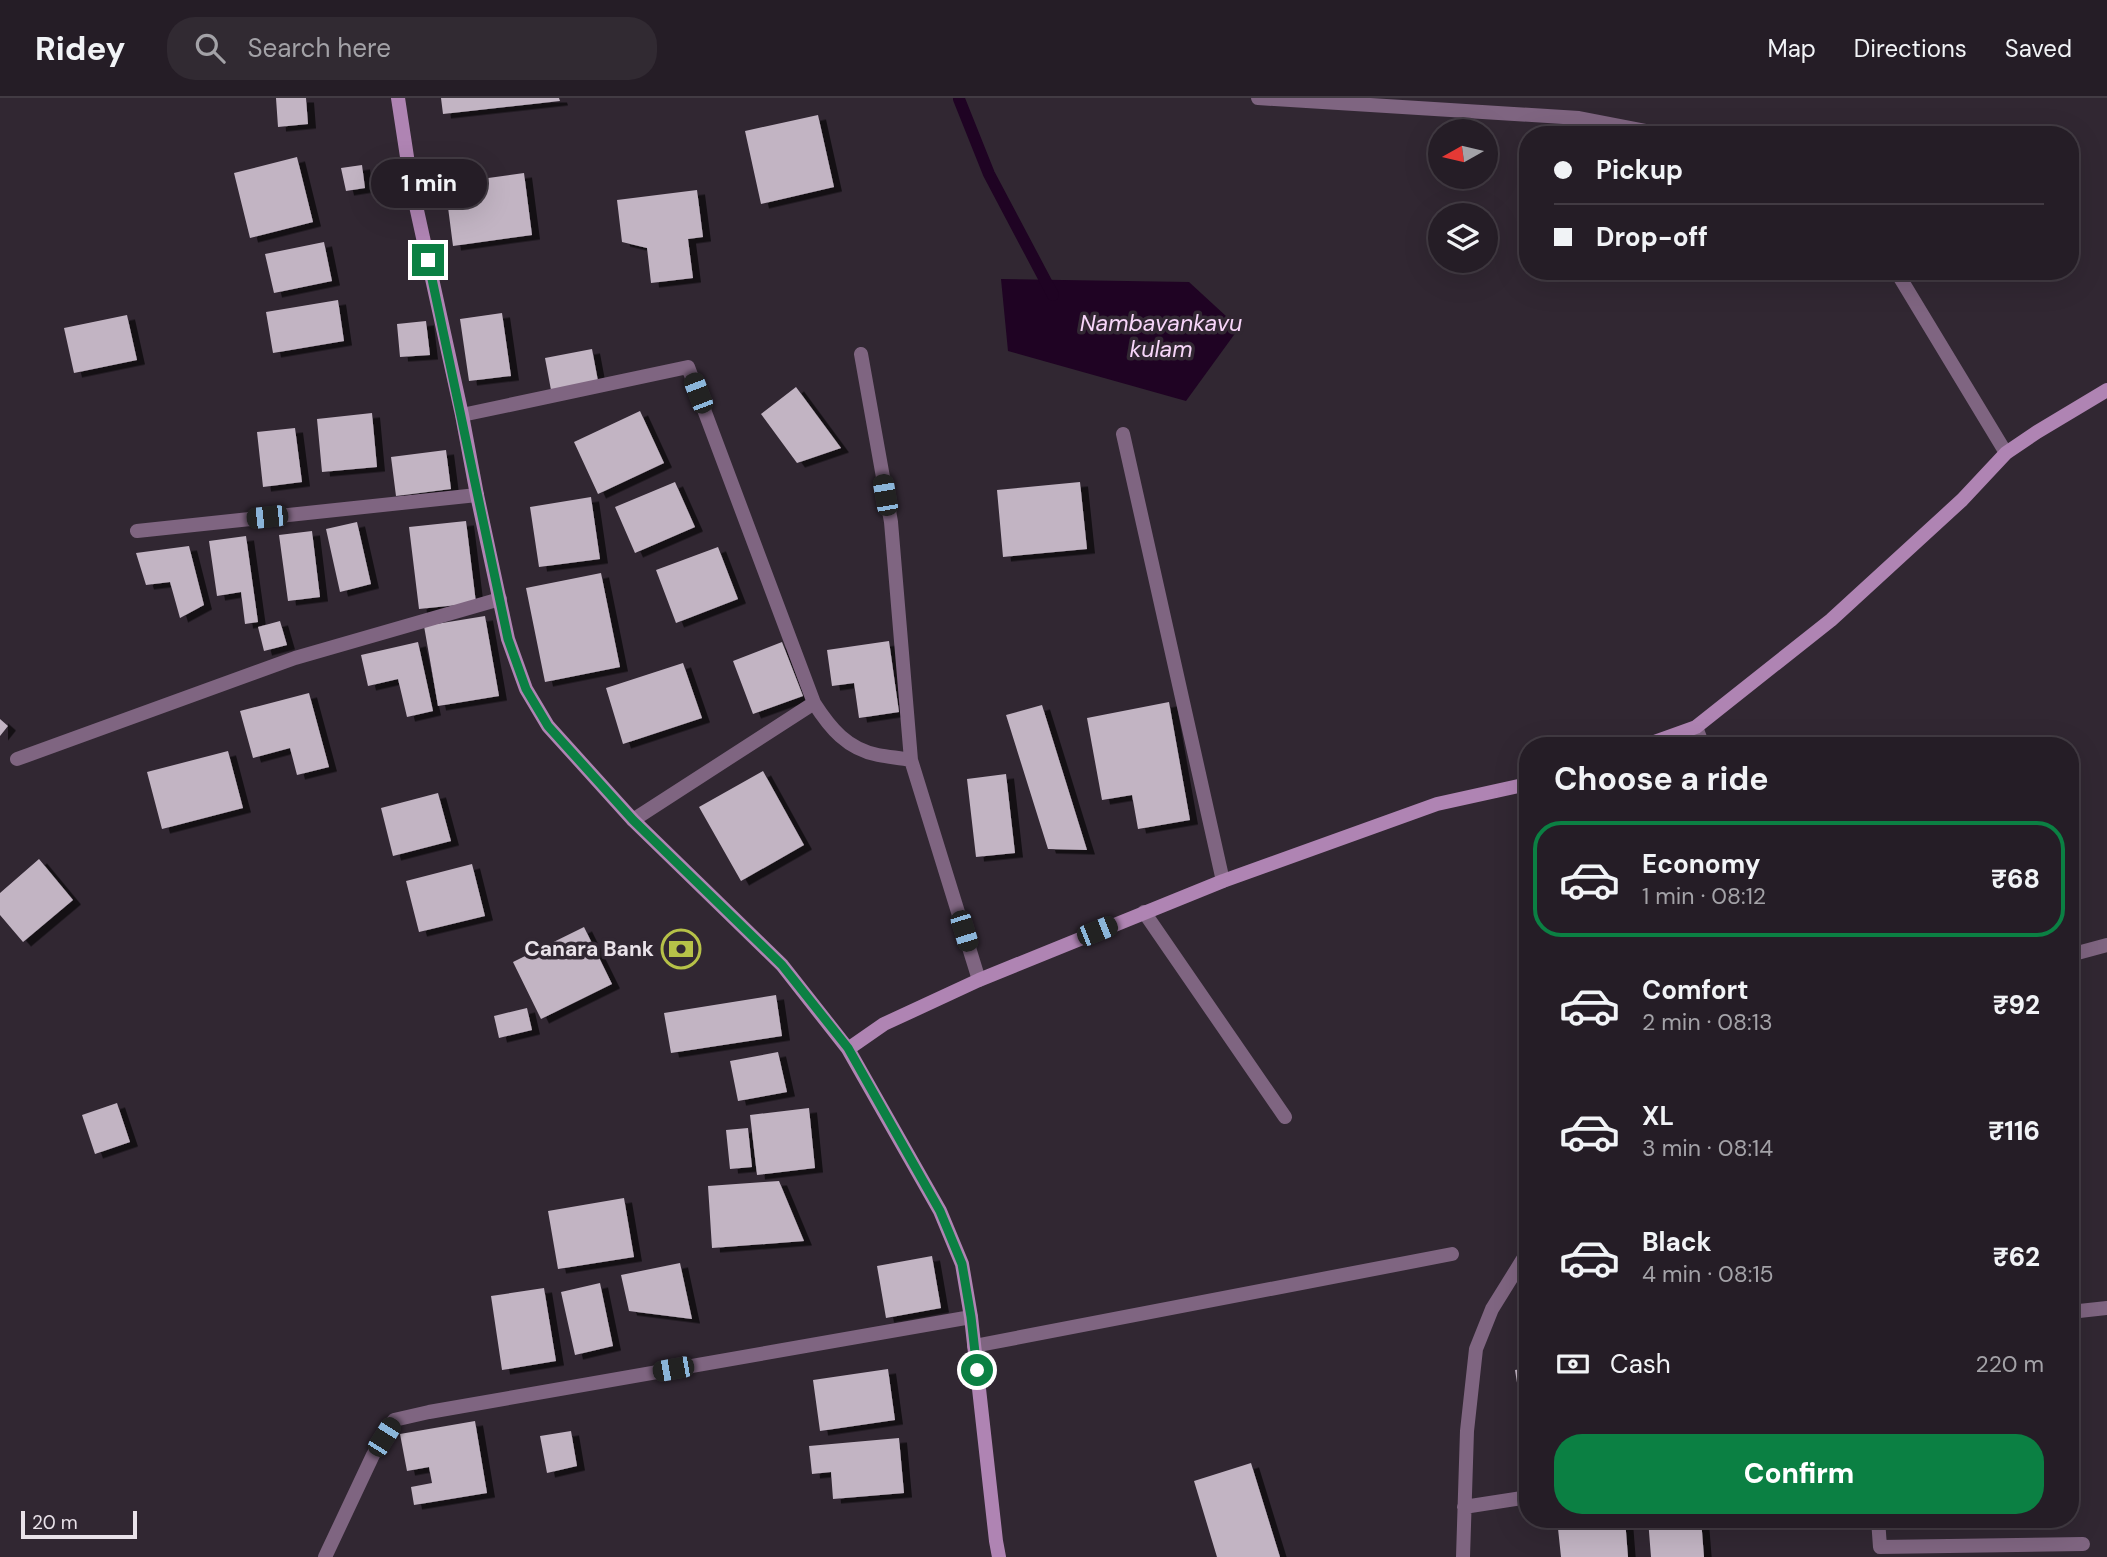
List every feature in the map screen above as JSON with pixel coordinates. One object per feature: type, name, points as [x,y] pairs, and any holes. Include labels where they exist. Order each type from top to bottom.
[{"type":"street","points":[[398,98],[411,183],[508,639],[526,689],[548,726],[633,820],[782,965],[848,1048],[940,1211],[962,1264],[971,1317],[999,1557]]},
{"type":"street","points":[[1258,98],[1579,118],[1620,126]]},
{"type":"street","points":[[1901,280],[2007,453]]},
{"type":"street","points":[[861,354],[891,522],[911,761],[979,980]]},
{"type":"street","points":[[462,415],[688,367],[814,703],[831,729],[850,745],[877,755],[911,761]]},
{"type":"street","points":[[1668,737],[1696,727],[1831,620],[1962,500],[2007,453],[2107,390]]},
{"type":"street","points":[[1123,434],[1223,881]]},
{"type":"street","points":[[137,531],[477,495]]},
{"type":"street","points":[[18,760],[295,658],[500,598]]},
{"type":"street","points":[[633,820],[814,703]]},
{"type":"street","points":[[1696,727],[1700,737]]},
{"type":"street","points":[[848,1048],[884,1024],[979,980],[1223,881],[1437,804],[1519,786]]},
{"type":"street","points":[[1144,912],[1284,1117]]},
{"type":"street","points":[[2079,953],[2107,945]]},
{"type":"street","points":[[974,1346],[1452,1254]]},
{"type":"street","points":[[1463,1557],[1467,1431],[1476,1349],[1492,1309],[1519,1266]]},
{"type":"street","points":[[2079,1311],[2107,1308]]},
{"type":"street","points":[[325,1557],[373,1455],[394,1420],[443,1409],[971,1317]]},
{"type":"street","points":[[1464,1507],[1519,1498]]},
{"type":"street","points":[[1879,1528],[1880,1547],[2083,1544]]},
{"type":"water","name":"Nambavankavu kulam","points":[[1001,279],[1189,282],[1239,328],[1186,401],[1008,351]]},
{"type":"building","points":[[276,98],[306,98],[308,124],[278,127]]},
{"type":"building","points":[[441,98],[559,98],[560,101],[443,114]]},
{"type":"building","points":[[818,115],[834,187],[761,204],[745,131]]},
{"type":"building","points":[[297,157],[313,222],[250,238],[234,173]]},
{"type":"building","points":[[362,165],[365,188],[346,191],[341,168]]},
{"type":"building","points":[[524,173],[532,235],[453,246],[445,184]]},
{"type":"building","points":[[697,190],[703,237],[688,239],[693,278],[651,283],[647,248],[622,242],[617,200]]},
{"type":"building","points":[[324,242],[332,281],[274,293],[265,254]]},
{"type":"building","points":[[338,300],[344,341],[273,353],[266,312]]},
{"type":"building","points":[[502,313],[511,376],[469,381],[460,319]]},
{"type":"building","points":[[127,315],[137,360],[74,373],[64,328]]},
{"type":"building","points":[[426,321],[430,355],[400,357],[397,324]]},
{"type":"building","points":[[592,349],[598,381],[551,390],[545,358]]},
{"type":"building","points":[[796,387],[841,448],[797,463],[761,414]]},
{"type":"building","points":[[640,411],[664,463],[598,494],[574,442]]},
{"type":"building","points":[[372,413],[377,467],[322,472],[317,419]]},
{"type":"building","points":[[295,428],[302,482],[263,487],[257,432]]},
{"type":"building","points":[[446,450],[451,489],[396,496],[391,457]]},
{"type":"building","points":[[675,482],[695,527],[635,553],[615,507]]},
{"type":"building","points":[[1080,482],[1087,549],[1003,557],[997,490]]},
{"type":"building","points":[[591,497],[600,559],[539,567],[530,507]]},
{"type":"building","points":[[466,521],[476,603],[419,609],[409,527]]},
{"type":"building","points":[[357,522],[371,584],[340,592],[326,529]]},
{"type":"building","points":[[312,531],[320,597],[288,601],[279,535]]},
{"type":"building","points":[[246,536],[258,622],[245,624],[241,592],[217,596],[209,541]]},
{"type":"building","points":[[189,546],[204,605],[180,618],[170,582],[146,585],[136,553]]},
{"type":"building","points":[[718,547],[738,599],[676,623],[656,570]]},
{"type":"building","points":[[601,573],[620,667],[545,682],[526,588]]},
{"type":"building","points":[[485,616],[499,696],[438,706],[424,626]]},
{"type":"building","points":[[280,621],[287,645],[264,651],[258,627]]},
{"type":"building","points":[[889,641],[899,712],[859,718],[854,683],[832,686],[827,650]]},
{"type":"building","points":[[418,642],[433,711],[407,717],[398,679],[368,686],[361,655]]},
{"type":"building","points":[[782,642],[803,696],[753,714],[733,661]]},
{"type":"building","points":[[683,663],[702,718],[623,744],[606,688]]},
{"type":"building","points":[[309,693],[329,767],[297,775],[290,748],[253,758],[240,711]]},
{"type":"building","points":[[1169,702],[1190,820],[1138,829],[1132,795],[1102,800],[1087,718]]},
{"type":"building","points":[[1042,705],[1087,850],[1048,849],[1006,715]]},
{"type":"building","points":[[0,719],[8,726],[0,736]]},
{"type":"building","points":[[228,751],[243,808],[162,829],[147,772]]},
{"type":"building","points":[[763,771],[804,845],[741,881],[699,807]]},
{"type":"building","points":[[1006,774],[1015,853],[976,857],[967,779]]},
{"type":"building","points":[[438,793],[451,841],[393,856],[381,808]]},
{"type":"building","points":[[39,859],[73,900],[23,942],[0,915],[0,893]]},
{"type":"building","points":[[472,864],[485,916],[419,932],[406,881]]},
{"type":"building","points":[[584,927],[612,984],[541,1019],[513,962]]},
{"type":"building","points":[[776,995],[782,1036],[671,1053],[664,1013]]},
{"type":"building","points":[[527,1008],[532,1030],[499,1038],[494,1016]]},
{"type":"building","points":[[778,1052],[787,1092],[738,1101],[730,1061]]},
{"type":"building","points":[[117,1103],[130,1142],[95,1154],[82,1115]]},
{"type":"building","points":[[809,1108],[815,1168],[757,1175],[750,1115]]},
{"type":"building","points":[[748,1128],[752,1167],[730,1169],[726,1130]]},
{"type":"building","points":[[779,1181],[804,1241],[712,1248],[708,1186]]},
{"type":"building","points":[[624,1198],[634,1257],[558,1269],[548,1211]]},
{"type":"building","points":[[932,1256],[941,1308],[886,1318],[877,1266]]},
{"type":"building","points":[[680,1263],[692,1319],[629,1311],[621,1275]]},
{"type":"building","points":[[600,1283],[613,1346],[575,1355],[561,1292]]},
{"type":"building","points":[[544,1288],[556,1361],[502,1370],[491,1296]]},
{"type":"building","points":[[888,1369],[895,1420],[820,1431],[813,1380]]},
{"type":"building","points":[[1519,1369],[1519,1395],[1515,1370]]},
{"type":"building","points":[[475,1421],[487,1493],[414,1505],[411,1487],[432,1483],[429,1467],[407,1471],[400,1434]]},
{"type":"building","points":[[571,1431],[577,1466],[547,1473],[540,1436]]},
{"type":"building","points":[[899,1438],[904,1493],[833,1499],[831,1472],[812,1474],[809,1446]]},
{"type":"building","points":[[1251,1463],[1280,1557],[1217,1557],[1194,1481]]},
{"type":"building","points":[[1558,1528],[1626,1528],[1628,1557],[1561,1557]]},
{"type":"building","points":[[1649,1528],[1702,1528],[1704,1557],[1651,1557]]},
{"type":"waterway","points":[[959,99],[989,174],[1053,295]]},
{"type":"place","name":"Canara Bank","points":[[681,949]]},
{"type":"route","points":[[428,260],[508,639],[526,689],[548,726],[593,777],[633,820],[782,965],[848,1048],[940,1211],[962,1264],[977,1370]]}]
